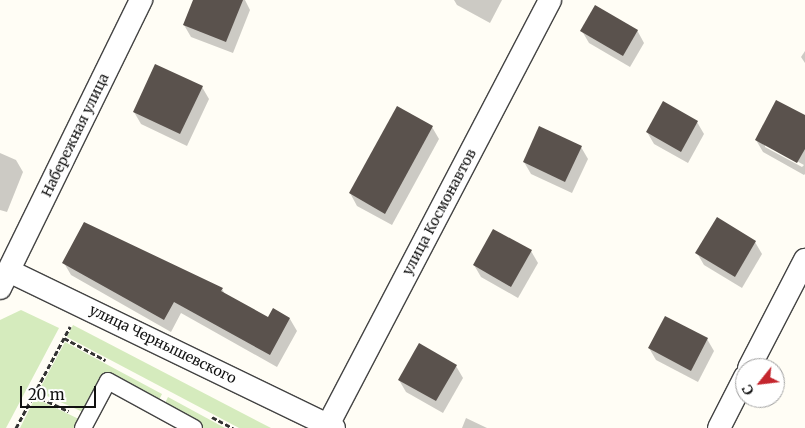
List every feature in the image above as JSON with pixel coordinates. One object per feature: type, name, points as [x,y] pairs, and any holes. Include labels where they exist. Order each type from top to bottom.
[{"type":"street","name":"Набережная улица","points":[[5,279],[141,0]]},
{"type":"street","name":"улица Космонавтов","points":[[331,426],[550,0]]},
{"type":"street","points":[[755,358],[805,260]]},
{"type":"street","name":"улица Чернышевского","points":[[5,279],[85,306],[331,426]]},
{"type":"street","points":[[85,424],[108,381],[194,428]]},
{"type":"street","points":[[718,428],[735,396]]},
{"type":"path","points":[[16,428],[64,338],[85,306]]},
{"type":"path","points":[[34,395],[85,424]]},
{"type":"green space","points":[[21,310],[59,328],[6,428],[0,428],[0,320]]},
{"type":"green space","points":[[73,325],[271,428],[239,428],[67,337]]},
{"type":"green space","points":[[65,342],[162,394],[157,404],[105,377],[85,413],[38,392]]},
{"type":"green space","points":[[168,397],[225,428],[203,428],[163,407]]},
{"type":"green space","points":[[35,398],[83,421],[79,428],[20,428]]},
{"type":"building","points":[[193,0],[243,0],[226,42],[183,25]]},
{"type":"building","points":[[595,5],[638,30],[623,56],[580,31]]},
{"type":"building","points":[[155,64],[203,86],[180,134],[133,112]]},
{"type":"building","points":[[776,100],[805,115],[805,149],[797,163],[755,140]]},
{"type":"building","points":[[663,101],[698,121],[681,152],[646,132]]},
{"type":"building","points":[[397,106],[433,126],[385,214],[349,193]]},
{"type":"building","points":[[539,126],[582,146],[565,182],[523,162]]},
{"type":"building","points":[[717,217],[756,241],[735,277],[695,253]]},
{"type":"building","points":[[84,222],[223,288],[221,291],[268,317],[273,308],[290,318],[270,355],[174,302],[164,320],[62,263]]},
{"type":"building","points":[[493,229],[532,250],[511,287],[473,265]]},
{"type":"building","points":[[665,316],[708,338],[691,371],[648,348]]},
{"type":"building","points":[[419,343],[457,365],[436,401],[398,380]]}]
